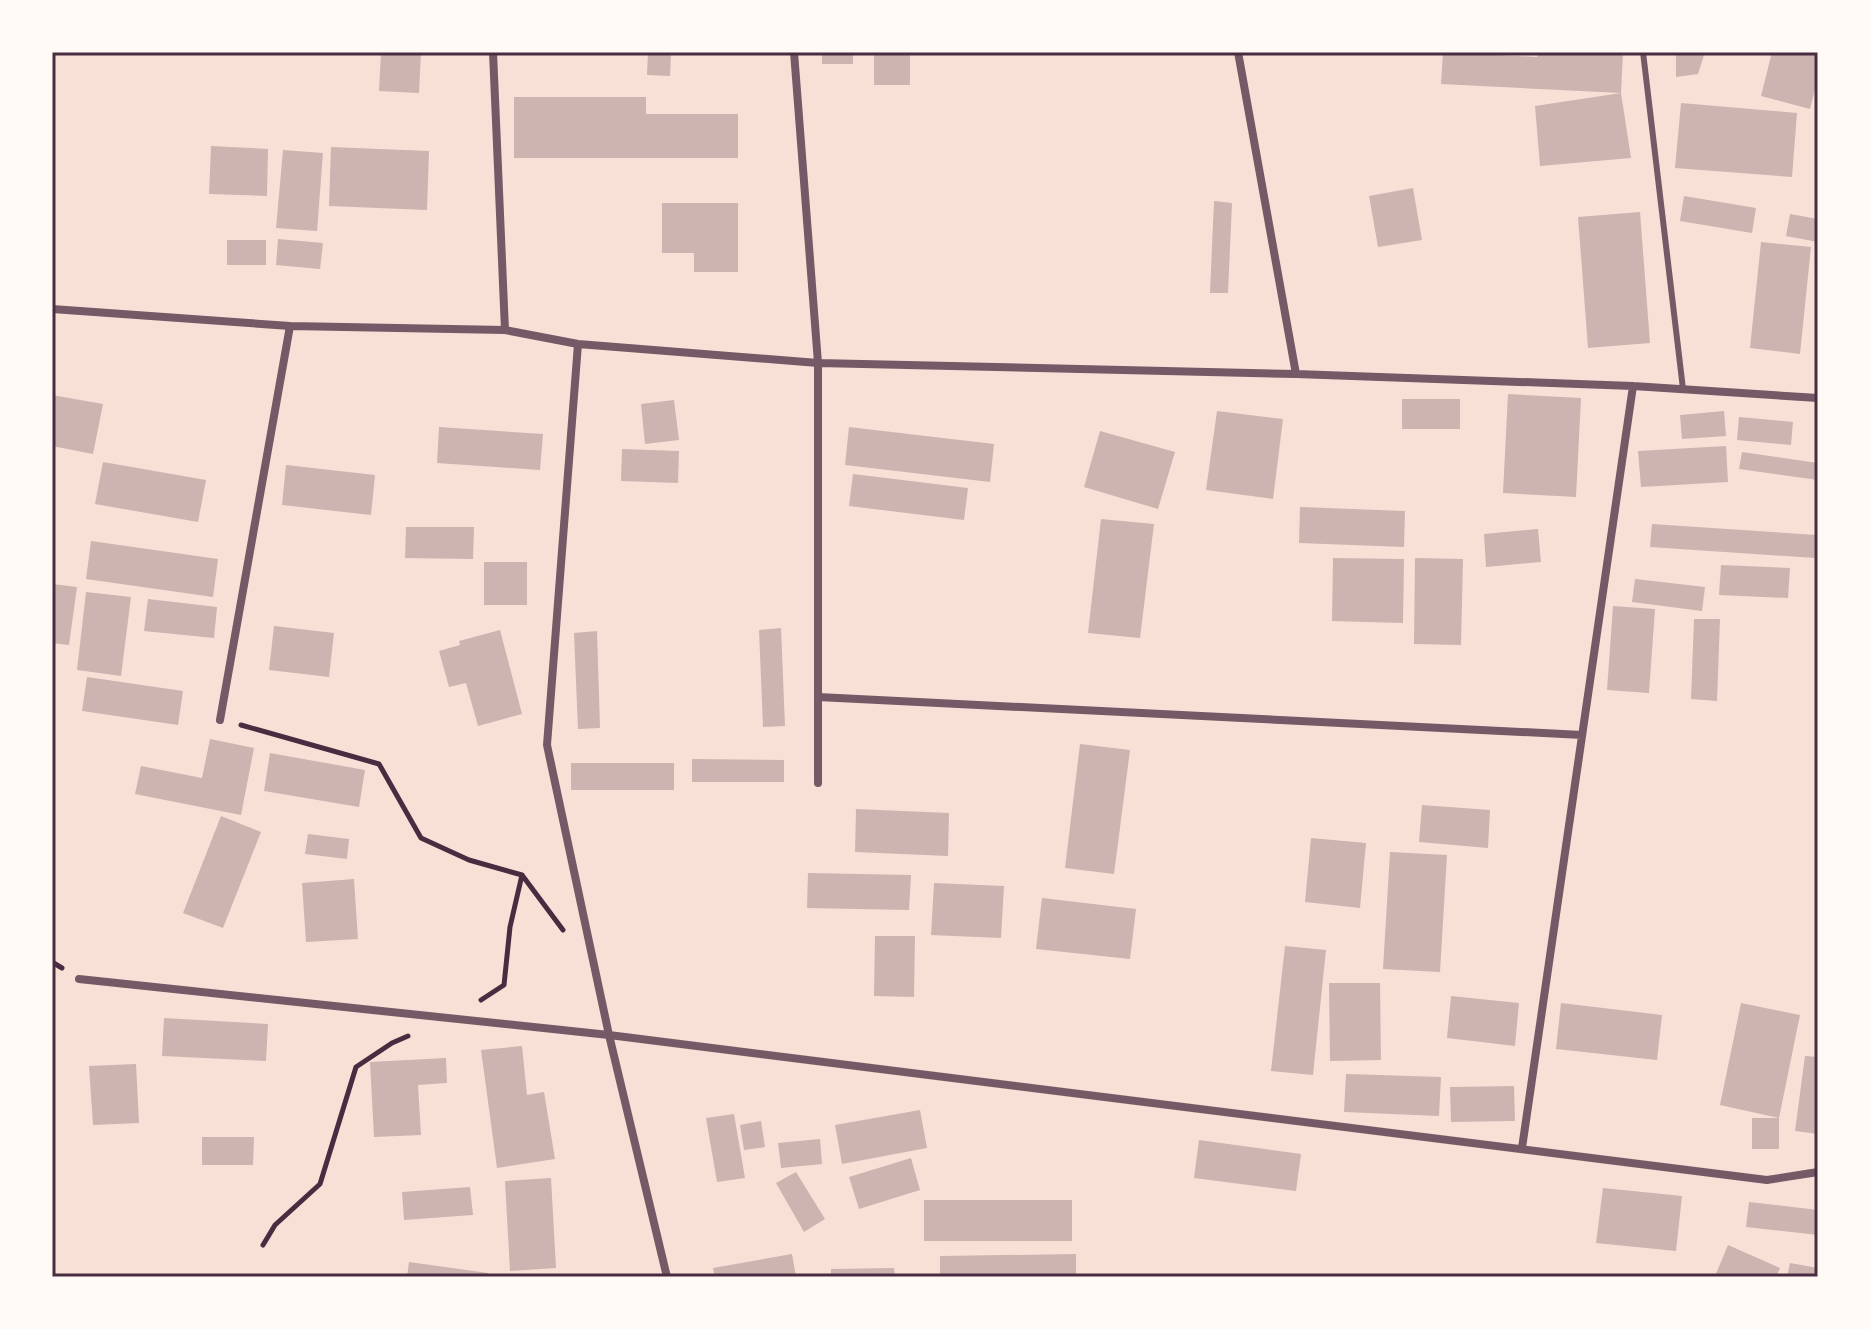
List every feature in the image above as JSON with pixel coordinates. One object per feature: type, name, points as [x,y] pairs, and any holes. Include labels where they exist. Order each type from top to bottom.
[{"type":"street","points":[[493,52],[505,330]]},
{"type":"street","points":[[794,52],[818,363],[818,783]]},
{"type":"street","points":[[1238,52],[1296,374]]},
{"type":"street","points":[[52,309],[290,326],[505,330],[578,344],[818,363],[1296,374],[1633,386],[1818,398]]},
{"type":"street","points":[[220,720],[290,326]]},
{"type":"street","points":[[578,344],[547,745],[609,1035],[667,1277]]},
{"type":"street","points":[[1522,1148],[1633,386]]},
{"type":"street","points":[[818,697],[1582,735]]},
{"type":"street","points":[[79,979],[609,1035],[1767,1180],[1818,1172]]},
{"type":"lane","points":[[1643,52],[1683,389]]},
{"type":"path","points":[[220,720],[379,764],[421,838],[469,860],[522,875],[565,933]]},
{"type":"path","points":[[263,1245],[275,1225],[320,1184],[356,1067],[392,1043],[452,1018],[504,985],[510,927],[522,875]]},
{"type":"building","points":[[381,52],[421,52],[419,93],[379,91]]},
{"type":"building","points":[[648,52],[671,52],[670,76],[647,75]]},
{"type":"building","points":[[822,52],[853,52],[853,64],[822,64]]},
{"type":"building","points":[[874,52],[910,52],[910,85],[874,85]]},
{"type":"building","points":[[1443,52],[1537,57],[1538,52],[1623,52],[1621,93],[1441,84]]},
{"type":"building","points":[[1676,52],[1705,52],[1698,74],[1676,77]]},
{"type":"building","points":[[1772,52],[1818,52],[1818,77],[1810,109],[1761,96]]},
{"type":"building","points":[[1621,93],[1631,158],[1540,166],[1535,106]]},
{"type":"building","points":[[514,97],[646,97],[646,114],[738,114],[738,158],[514,158]]},
{"type":"building","points":[[1681,103],[1797,113],[1792,177],[1675,168]]},
{"type":"building","points":[[211,146],[268,149],[267,196],[209,194]]},
{"type":"building","points":[[331,147],[429,151],[427,210],[329,206]]},
{"type":"building","points":[[283,150],[323,153],[317,231],[276,228]]},
{"type":"building","points":[[1413,188],[1422,240],[1378,247],[1369,196]]},
{"type":"building","points":[[1684,196],[1756,208],[1752,233],[1680,221]]},
{"type":"building","points":[[1214,201],[1232,203],[1228,293],[1210,293]]},
{"type":"building","points":[[662,203],[738,203],[738,272],[694,272],[694,253],[662,253]]},
{"type":"building","points":[[1640,212],[1650,343],[1588,348],[1578,217]]},
{"type":"building","points":[[1790,214],[1818,219],[1818,242],[1786,236]]},
{"type":"building","points":[[278,239],[323,243],[320,269],[276,265]]},
{"type":"building","points":[[227,240],[266,240],[266,265],[227,265]]},
{"type":"building","points":[[1761,242],[1811,247],[1800,354],[1750,348]]},
{"type":"building","points":[[1508,394],[1581,398],[1576,497],[1503,493]]},
{"type":"building","points":[[52,395],[103,404],[93,454],[52,446]]},
{"type":"building","points":[[1402,399],[1460,399],[1460,429],[1402,429]]},
{"type":"building","points":[[674,400],[679,440],[645,444],[641,404]]},
{"type":"building","points":[[1217,411],[1283,419],[1273,499],[1206,490]]},
{"type":"building","points":[[1724,411],[1726,436],[1682,439],[1680,415]]},
{"type":"building","points":[[1739,417],[1793,422],[1791,445],[1737,440]]},
{"type":"building","points":[[439,427],[543,434],[540,470],[437,463]]},
{"type":"building","points":[[849,427],[994,444],[990,482],[845,465]]},
{"type":"building","points":[[1100,431],[1175,452],[1158,509],[1084,487]]},
{"type":"building","points":[[1726,446],[1728,482],[1641,487],[1638,451]]},
{"type":"building","points":[[622,449],[679,451],[678,483],[621,481]]},
{"type":"building","points":[[1742,452],[1818,463],[1818,480],[1739,469]]},
{"type":"building","points":[[103,462],[206,480],[198,522],[95,504]]},
{"type":"building","points":[[286,465],[375,475],[371,515],[282,505]]},
{"type":"building","points":[[853,474],[968,488],[964,520],[849,506]]},
{"type":"building","points":[[1300,507],[1405,511],[1404,547],[1299,543]]},
{"type":"building","points":[[1101,519],[1154,524],[1140,638],[1088,633]]},
{"type":"building","points":[[1652,524],[1817,535],[1815,558],[1650,547]]},
{"type":"building","points":[[406,527],[474,527],[473,559],[405,558]]},
{"type":"building","points":[[1538,529],[1541,562],[1486,567],[1484,534]]},
{"type":"building","points":[[91,541],[218,559],[213,597],[86,579]]},
{"type":"building","points":[[1333,558],[1404,559],[1403,623],[1332,621]]},
{"type":"building","points":[[1415,558],[1463,559],[1461,645],[1414,644]]},
{"type":"building","points":[[484,562],[527,562],[527,605],[484,605]]},
{"type":"building","points":[[1721,565],[1790,568],[1788,598],[1719,595]]},
{"type":"building","points":[[1635,579],[1705,587],[1702,611],[1632,602]]},
{"type":"building","points":[[52,584],[77,587],[69,645],[52,643]]},
{"type":"building","points":[[86,592],[131,597],[121,676],[77,670]]},
{"type":"building","points":[[148,599],[217,607],[214,638],[144,631]]},
{"type":"building","points":[[1613,606],[1655,609],[1649,693],[1607,690]]},
{"type":"building","points":[[1694,619],[1720,619],[1717,701],[1691,699]]},
{"type":"building","points":[[274,626],[334,633],[329,677],[269,670]]},
{"type":"building","points":[[781,628],[785,726],[763,727],[759,630]]},
{"type":"building","points":[[500,630],[522,714],[478,726],[466,683],[449,687],[439,651],[460,645],[459,641]]},
{"type":"building","points":[[597,631],[600,728],[578,729],[574,633]]},
{"type":"building","points":[[87,677],[183,691],[178,725],[82,711]]},
{"type":"building","points":[[210,739],[254,748],[241,815],[135,794],[141,766],[202,778]]},
{"type":"building","points":[[1080,744],[1130,750],[1114,874],[1065,868]]},
{"type":"building","points":[[270,753],[365,770],[359,807],[264,791]]},
{"type":"building","points":[[692,759],[784,760],[784,782],[692,782]]},
{"type":"building","points":[[571,763],[674,763],[674,790],[571,790]]},
{"type":"building","points":[[1422,805],[1490,810],[1488,848],[1419,842]]},
{"type":"building","points":[[856,809],[949,813],[948,856],[855,852]]},
{"type":"building","points":[[221,816],[261,832],[223,928],[183,913]]},
{"type":"building","points":[[308,834],[349,839],[347,859],[305,854]]},
{"type":"building","points":[[1311,838],[1366,843],[1360,908],[1305,902]]},
{"type":"building","points":[[1390,852],[1447,855],[1440,972],[1383,969]]},
{"type":"building","points":[[808,873],[911,875],[909,910],[807,908]]},
{"type":"building","points":[[354,879],[358,939],[306,942],[302,883]]},
{"type":"building","points":[[934,883],[1004,886],[1001,938],[931,935]]},
{"type":"building","points":[[1042,898],[1136,909],[1130,959],[1036,949]]},
{"type":"building","points":[[875,936],[915,936],[914,997],[874,996]]},
{"type":"building","points":[[1285,946],[1326,950],[1313,1075],[1271,1071]]},
{"type":"building","points":[[1329,983],[1380,983],[1381,1060],[1330,1061]]},
{"type":"building","points":[[1451,996],[1519,1003],[1515,1046],[1447,1038]]},
{"type":"building","points":[[1561,1003],[1662,1015],[1657,1060],[1556,1049]]},
{"type":"building","points":[[1741,1003],[1800,1015],[1779,1118],[1720,1105]]},
{"type":"building","points":[[164,1018],[268,1024],[266,1061],[162,1056]]},
{"type":"building","points":[[522,1046],[527,1095],[544,1092],[555,1159],[497,1168],[481,1050]]},
{"type":"building","points":[[1805,1056],[1818,1057],[1818,1134],[1795,1131]]},
{"type":"building","points":[[446,1058],[447,1083],[418,1085],[421,1135],[374,1137],[370,1062]]},
{"type":"building","points":[[136,1064],[139,1123],[93,1125],[89,1066]]},
{"type":"building","points":[[1346,1074],[1441,1077],[1439,1116],[1344,1112]]},
{"type":"building","points":[[1514,1086],[1515,1121],[1451,1122],[1450,1087]]},
{"type":"building","points":[[920,1110],[927,1148],[842,1164],[835,1125]]},
{"type":"building","points":[[734,1114],[745,1178],[717,1182],[706,1118]]},
{"type":"building","points":[[1752,1118],[1779,1118],[1779,1149],[1752,1149]]},
{"type":"building","points":[[761,1121],[765,1147],[744,1150],[740,1125]]},
{"type":"building","points":[[202,1137],[254,1137],[253,1165],[202,1165]]},
{"type":"building","points":[[820,1139],[822,1164],[781,1168],[778,1143]]},
{"type":"building","points":[[1199,1140],[1301,1154],[1296,1191],[1194,1178]]},
{"type":"building","points":[[911,1158],[920,1190],[859,1209],[849,1177]]},
{"type":"building","points":[[796,1172],[825,1219],[804,1232],[776,1183]]},
{"type":"building","points":[[551,1178],[556,1268],[510,1271],[505,1181]]},
{"type":"building","points":[[470,1187],[473,1215],[404,1220],[402,1192]]},
{"type":"building","points":[[1603,1188],[1682,1196],[1676,1251],[1596,1243]]},
{"type":"building","points":[[924,1200],[1072,1200],[1072,1241],[924,1241]]},
{"type":"building","points":[[1749,1202],[1818,1210],[1818,1235],[1746,1227]]},
{"type":"building","points":[[1728,1245],[1780,1268],[1776,1277],[1715,1276]]},
{"type":"building","points":[[792,1254],[796,1277],[715,1277],[713,1268]]},
{"type":"building","points":[[1076,1254],[1076,1277],[940,1277],[940,1256]]},
{"type":"building","points":[[409,1262],[488,1273],[488,1277],[407,1277]]},
{"type":"building","points":[[1790,1263],[1818,1268],[1818,1277],[1787,1277]]},
{"type":"building","points":[[894,1268],[895,1277],[831,1277],[831,1269]]}]
